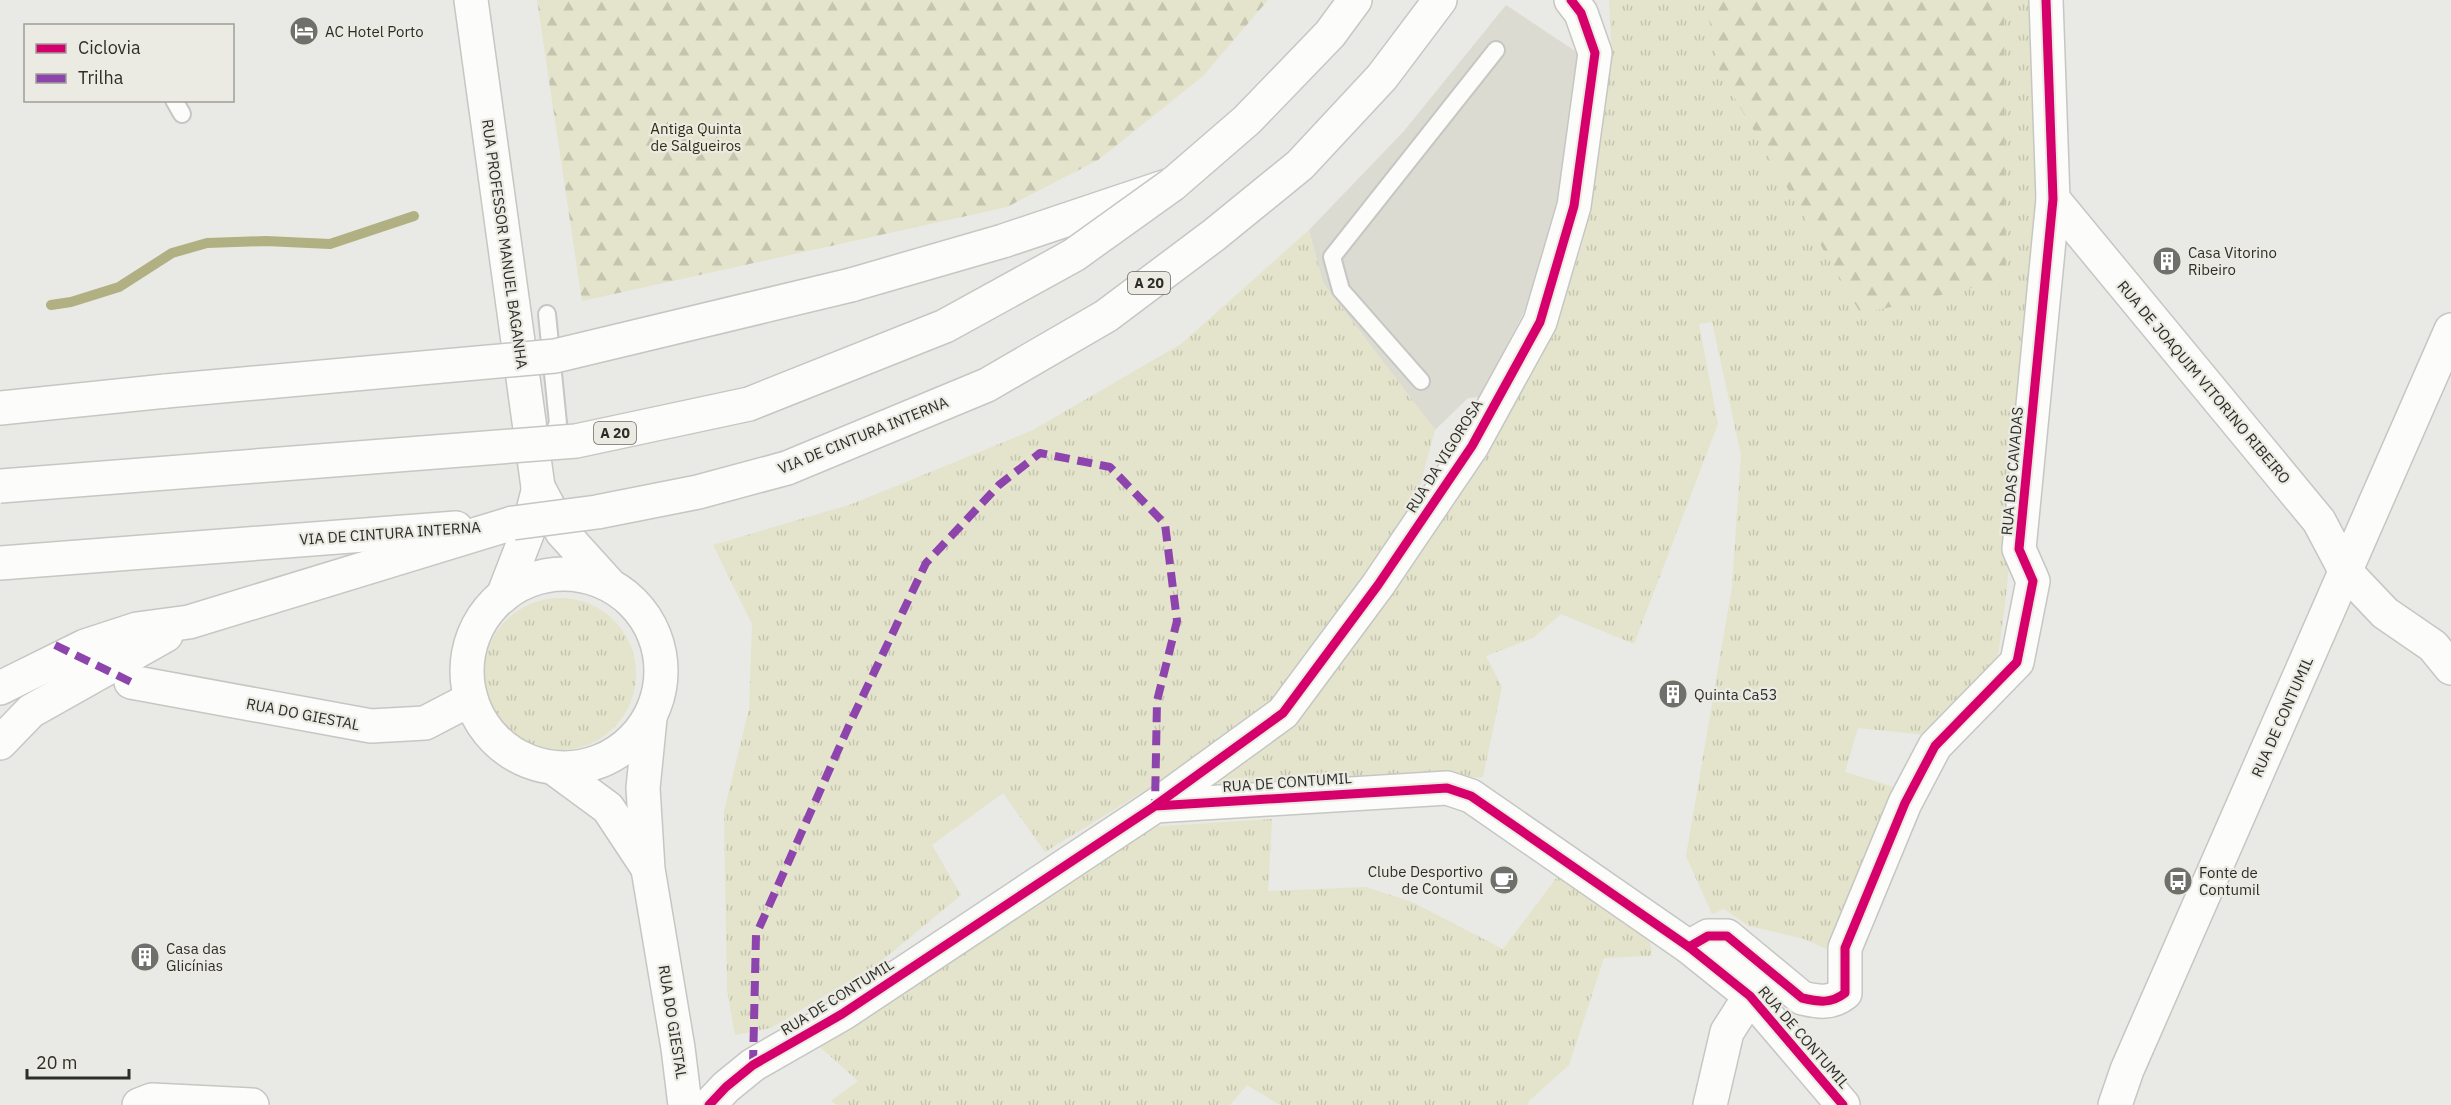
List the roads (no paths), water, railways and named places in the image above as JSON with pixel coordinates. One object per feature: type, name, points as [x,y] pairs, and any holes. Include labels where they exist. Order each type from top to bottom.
[{"type":"main road","name":"RUA PROFESSOR MANUEL BAGANHA","points":[[471,0],[537,481],[562,532],[611,586]]},
{"type":"main road","name":"A 20","points":[[0,486],[576,441],[749,404],[945,326],[1074,255],[1173,184],[1247,120],[1330,34],[1354,0]]},
{"type":"main road","name":"VIA DE CINTURA INTERNA","points":[[0,563],[513,524],[597,513],[698,492],[787,468],[987,385],[1106,316],[1214,235],[1300,165],[1382,77],[1440,0]]},
{"type":"main road","name":"RUA DA VIGOROSA","points":[[1155,806],[1284,713],[1378,585],[1472,446],[1540,322],[1575,206],[1595,53],[1581,13],[1571,0]]},
{"type":"main road","name":"RUA DAS CAVADAS","points":[[1689,947],[1708,936],[1726,936],[1802,998],[1818,1002],[1834,1002],[1845,993],[1845,948],[1905,802],[1935,746],[2017,662],[2033,581],[2019,549],[2053,199],[2046,0]]},
{"type":"main road","points":[[0,408],[555,356],[851,285],[1003,241],[1173,184]]},
{"type":"main road","name":"RUA DE JOAQUIM VITORINO RIBEIRO","points":[[2053,199],[2319,521],[2346,572],[2385,613],[2445,650]]},
{"type":"main road","name":"RUA DE CONTUMIL","points":[[2115,1105],[2132,1059],[2451,330]]},
{"type":"main road","name":"RUA PROFESSOR MANUEL BAGANHA","points":[[503,596],[527,534],[537,481]]},
{"type":"main road","points":[[0,688],[85,646],[137,629],[189,622],[513,524]]},
{"type":"main road","points":[[556,574],[584,576],[611,586],[635,604],[652,630],[661,659],[660,690],[650,718],[632,741],[610,758],[583,767],[555,769],[527,762],[502,747],[483,725],[471,699],[467,671],[472,643],[484,617],[503,596],[528,581],[556,574]]},
{"type":"main road","points":[[0,743],[31,711],[189,622]]},
{"type":"main road","name":"RUA DO GIESTAL","points":[[131,682],[371,726],[424,723],[471,699]]},
{"type":"main road","name":"RUA DO GIESTAL","points":[[650,718],[643,788],[648,869],[678,1048],[685,1105]]},
{"type":"main road","name":"RUA DO GIESTAL","points":[[555,769],[608,808],[648,869]]},
{"type":"main road","name":"RUA DE CONTUMIL","points":[[709,1105],[726,1087],[753,1065],[842,1014],[1155,806],[1447,788],[1471,796],[1689,947],[1749,996],[1843,1105]]},
{"type":"main road","points":[[1710,1105],[1727,1032],[1749,996]]},
{"type":"main road","points":[[139,1105],[152,1100],[161,1100],[252,1105]]},
{"type":"lane","points":[[1421,381],[1341,290],[1332,256],[1496,50]]},
{"type":"lane","points":[[537,481],[558,423],[547,314]]},
{"type":"waterway","points":[[51,305],[71,302],[119,287],[172,253],[207,243],[266,241],[330,244],[414,216]]},
{"type":"place","name":"AC Hotel Porto","points":[[304,31]]},
{"type":"place","name":"Casa Vitorino Ribeiro","points":[[2167,261]]},
{"type":"place","name":"Quinta Ca53","points":[[1673,694]]},
{"type":"place","name":"Clube Desportivo de Contumil","points":[[1504,880]]},
{"type":"place","name":"Fonte de Contumil","points":[[2178,881]]},
{"type":"place","name":"Casa das Glicínias","points":[[145,957]]},
{"type":"park label","name":"Antiga Quinta de Salgueiros","points":[[696,136]]}]
